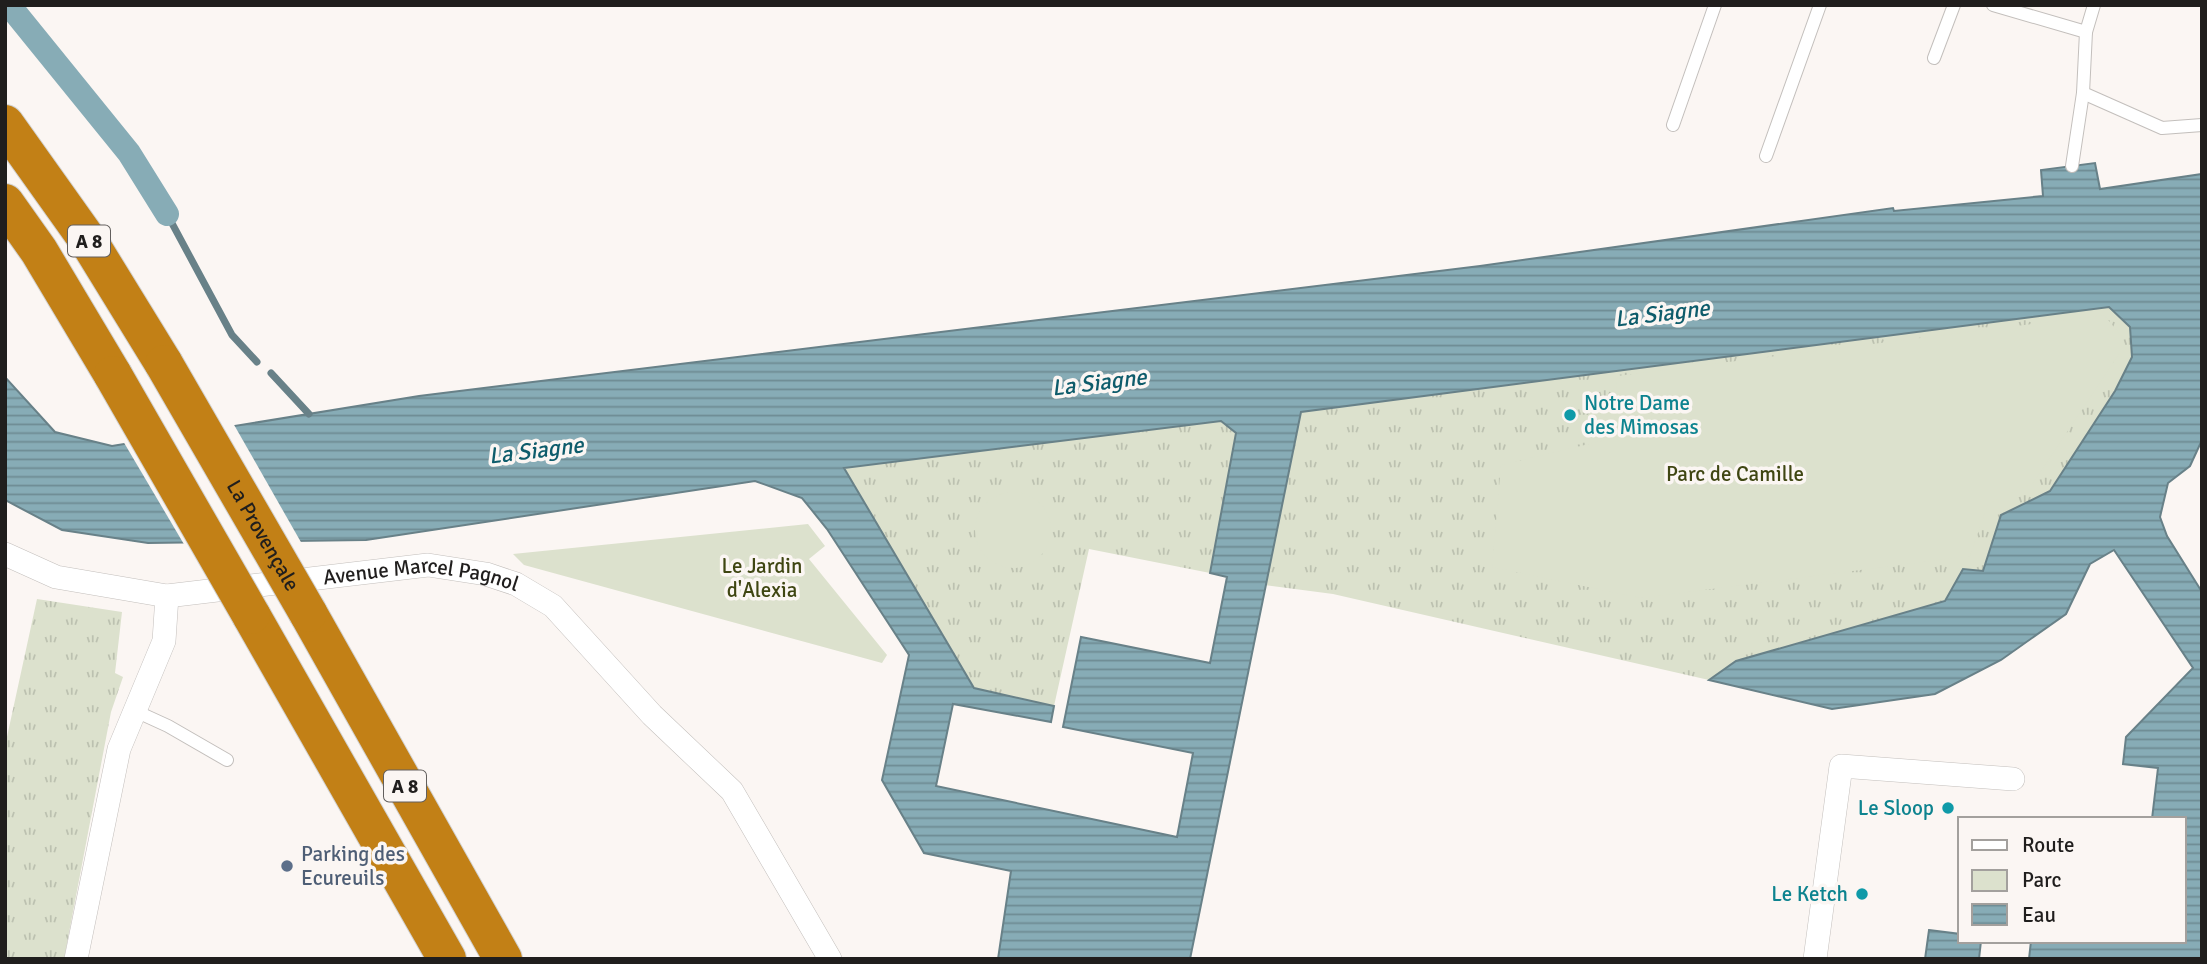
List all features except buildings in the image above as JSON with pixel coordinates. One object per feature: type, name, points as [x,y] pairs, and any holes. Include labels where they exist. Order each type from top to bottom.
[{"type":"highway","name":"La Provençale","points":[[5,124],[89,242],[164,364],[308,613],[502,959]]},
{"type":"highway","name":"A 8","points":[[5,203],[39,251],[113,375],[447,959]]},
{"type":"street","name":"Avenue Marcel Pagnol","points":[[5,554],[56,578],[167,596],[428,565],[486,574],[536,594],[584,637],[652,715],[732,791],[830,959]]},
{"type":"street","points":[[76,959],[119,749],[164,641],[167,596]]},
{"type":"street","points":[[1815,959],[1841,766],[2013,779]]},
{"type":"lane","points":[[1673,125],[1715,5]]},
{"type":"lane","points":[[1766,156],[1820,5]]},
{"type":"lane","points":[[1934,58],[1954,5]]},
{"type":"lane","points":[[1993,5],[2086,32]]},
{"type":"lane","points":[[2072,166],[2083,93],[2086,32],[2094,5]]},
{"type":"lane","points":[[2083,93],[2162,128],[2202,125]]},
{"type":"lane","points":[[133,710],[168,726],[228,760]]},
{"type":"green space","points":[[2109,307],[2130,327],[2132,357],[2115,391],[2050,491],[2001,515],[1983,571],[1963,569],[1945,601],[1736,661],[1709,680],[1333,594],[1264,585],[1301,412]]},
{"type":"green space","name":"Parc de Camille","points":[[2104,315],[2119,333],[2119,354],[2033,483],[1988,504],[1970,556],[1641,598],[1492,567],[1501,465],[1614,438],[1617,376]]},
{"type":"green space","points":[[1221,421],[1236,433],[1210,573],[1089,549],[1054,706],[975,689],[844,468]]},
{"type":"green space","points":[[1013,492],[1028,495],[1040,503],[1048,515],[1051,530],[1048,545],[1040,557],[1028,565],[1013,568],[998,565],[986,557],[978,545],[975,530],[978,515],[986,503],[998,495]]},
{"type":"green space","name":"Le Jardin d'Alexia","points":[[808,524],[825,546],[809,559],[887,655],[882,663],[524,565],[513,554]]},
{"type":"green space","points":[[37,599],[122,612],[115,673],[123,677],[111,712],[64,959],[5,959],[5,746]]},
{"type":"water","name":"La Siagne","points":[[2095,163],[2100,189],[2202,174],[2202,440],[2190,466],[2168,483],[2160,517],[2167,536],[2202,592],[2202,959],[2029,959],[2031,943],[2186,943],[2186,817],[2152,817],[2158,768],[2123,764],[2126,737],[2193,668],[2114,550],[2090,564],[2066,614],[2001,660],[1935,694],[1832,709],[1709,680],[1736,661],[1945,601],[1963,569],[1983,571],[2001,515],[2050,491],[2115,391],[2132,357],[2130,327],[2109,307],[1301,412],[1190,959],[998,959],[1011,871],[924,853],[882,780],[909,655],[827,529],[802,498],[755,481],[366,540],[148,543],[62,530],[5,500],[5,377],[55,432],[112,446],[419,396],[1480,266],[1893,208],[1894,211],[2043,196],[2041,170]],"holes":[[[1221,421],[1236,433],[1210,573],[1227,577],[1210,663],[1081,637],[1063,727],[1193,753],[1177,837],[936,786],[953,704],[1051,722],[1054,706],[974,688],[844,468]]]},
{"type":"water","points":[[1929,930],[1958,934],[1958,943],[1981,943],[1979,959],[1925,959]]},
{"type":"pier","points":[[233,423],[302,544],[185,546],[123,441]]},
{"type":"waterway","points":[[9,5],[129,153],[167,214]]},
{"type":"waterway","points":[[167,214],[232,335],[257,362]]},
{"type":"waterway","points":[[271,373],[309,414]]},
{"type":"place","name":"Notre Dame des Mimosas","points":[[1570,415]]},
{"type":"place","name":"Le Sloop","points":[[1948,808]]},
{"type":"place","name":"Parking des Ecureuils","points":[[287,866]]},
{"type":"place","name":"Le Ketch","points":[[1862,894]]}]
